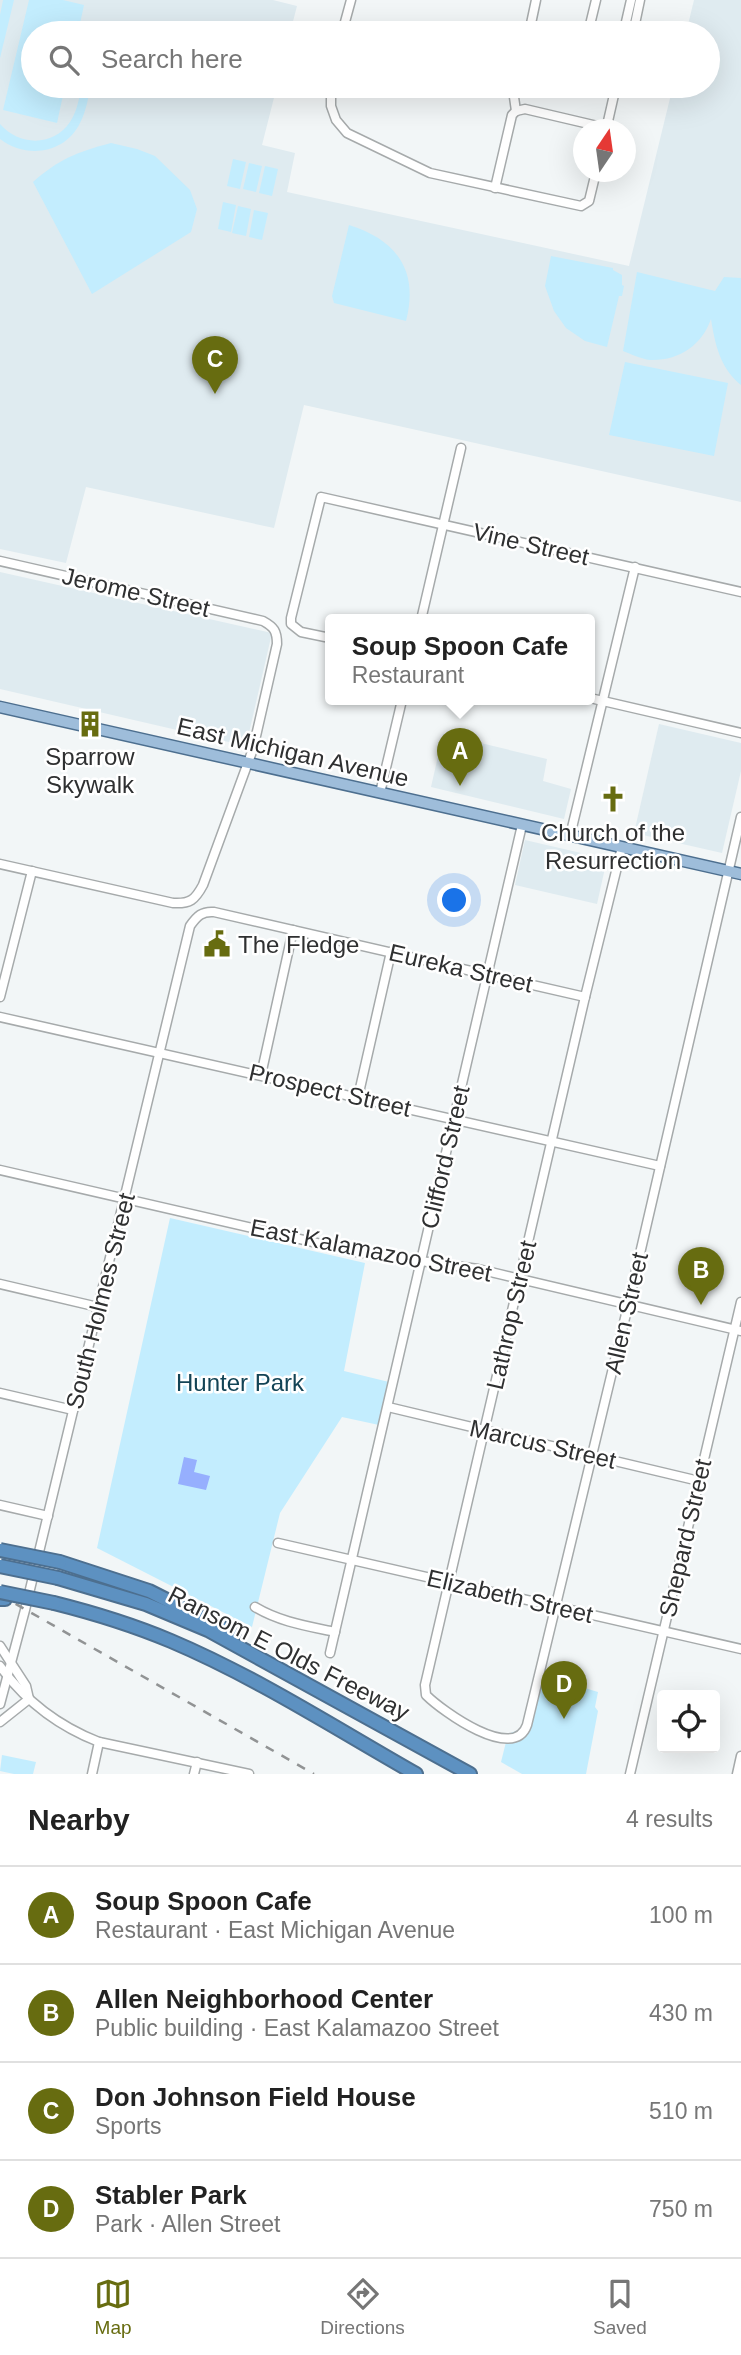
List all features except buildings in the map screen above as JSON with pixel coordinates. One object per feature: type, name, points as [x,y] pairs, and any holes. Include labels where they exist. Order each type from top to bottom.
[{"type":"highway","points":[[0,1550],[60,1562],[132,1585],[189,1609],[336,1693],[402,1735]]},
{"type":"highway","name":"Ransom E Olds Freeway","points":[[0,1566],[127,1597],[194,1623],[252,1652],[470,1774]]},
{"type":"highway","name":"Ransom E Olds Freeway","points":[[0,1592],[105,1617],[163,1638],[212,1660],[416,1774]]},
{"type":"highway","points":[[0,1599],[51,1605]]},
{"type":"main road","name":"East Michigan Avenue","points":[[0,707],[741,874]]},
{"type":"street","points":[[345,21],[351,0]]},
{"type":"street","points":[[532,21],[536,0]]},
{"type":"street","points":[[591,21],[596,0]]},
{"type":"street","points":[[626,21],[631,0]]},
{"type":"street","points":[[636,21],[640,0]]},
{"type":"street","points":[[331,98],[336,120],[347,133],[430,173],[575,205],[585,205],[594,182]]},
{"type":"street","points":[[514,98],[516,111]]},
{"type":"street","points":[[608,119],[613,98]]},
{"type":"street","points":[[495,188],[512,116],[516,111],[525,109],[573,121]]},
{"type":"street","points":[[422,614],[461,448]]},
{"type":"street","name":"Vine Street","points":[[325,637],[301,632],[292,624],[291,618],[321,496],[741,592]]},
{"type":"street","name":"Jerome Street","points":[[0,561],[272,625],[277,633],[277,644],[249,764]]},
{"type":"street","points":[[570,836],[635,567]]},
{"type":"street","points":[[595,699],[741,733]]},
{"type":"street","points":[[380,793],[401,705]]},
{"type":"street","points":[[0,864],[186,904],[197,897],[203,885],[249,764]]},
{"type":"street","name":"Allen Street","points":[[505,1739],[525,1732],[629,1304],[741,817]]},
{"type":"street","name":"Clifford Street","points":[[330,1653],[522,825]]},
{"type":"street","name":"Lathrop Street","points":[[505,1739],[487,1736],[433,1703],[426,1695],[425,1685],[622,847]]},
{"type":"street","points":[[0,997],[32,871]]},
{"type":"street","name":"Eureka Street","points":[[214,912],[585,997]]},
{"type":"street","name":"South Holmes Street","points":[[0,1704],[190,926],[200,914],[214,912]]},
{"type":"street","points":[[261,1075],[293,930]]},
{"type":"street","points":[[358,1097],[391,952]]},
{"type":"street","name":"Prospect Street","points":[[0,1017],[660,1166]]},
{"type":"street","name":"East Kalamazoo Street","points":[[0,1170],[356,1252],[421,1259],[520,1279],[738,1331]]},
{"type":"street","points":[[0,1284],[98,1307]]},
{"type":"street","name":"Shepard Street","points":[[630,1774],[699,1481],[738,1331],[741,1302]]},
{"type":"street","points":[[0,1393],[73,1410]]},
{"type":"street","name":"Marcus Street","points":[[387,1407],[699,1481]]},
{"type":"street","points":[[0,1505],[48,1516]]},
{"type":"street","name":"Elizabeth Street","points":[[278,1543],[741,1649]]},
{"type":"street","points":[[256,1607],[270,1616],[295,1624],[335,1632]]},
{"type":"street","points":[[0,1646],[26,1686],[29,1699]]},
{"type":"street","points":[[0,1666],[20,1692],[63,1726],[99,1742],[249,1774]]},
{"type":"street","points":[[1,1719],[29,1699]]},
{"type":"street","points":[[92,1774],[99,1742]]},
{"type":"street","points":[[737,1774],[741,1756]]},
{"type":"street","points":[[194,1774],[197,1762]]},
{"type":"shaded area","points":[[0,0],[273,0],[297,6],[293,21],[21,21],[21,98],[274,98],[262,145],[295,153],[287,192],[629,266],[670,98],[720,98],[720,21],[689,21],[694,0],[741,0],[741,502],[304,405],[274,528],[86,487],[66,563],[0,549]]},
{"type":"shaded area","points":[[0,572],[272,633],[246,746],[0,689]]},
{"type":"shaded area","points":[[659,724],[741,743],[741,771],[722,853],[634,833]]},
{"type":"shaded area","points":[[443,734],[547,759],[543,781],[571,789],[564,819],[431,787]]},
{"type":"shaded area","points":[[525,840],[607,859],[597,904],[515,885]]},
{"type":"green space","points":[[3,0],[14,0],[0,58],[0,15]]},
{"type":"green space","points":[[29,0],[63,0],[84,5],[81,21],[24,21]]},
{"type":"green space","points":[[21,34],[21,98],[62,98],[57,123],[3,110]]},
{"type":"green space","points":[[79,98],[88,98],[80,123],[65,141],[55,147],[33,151],[10,145],[0,139],[0,124],[26,140],[36,141],[55,136],[70,122]]},
{"type":"green space","points":[[111,143],[155,156],[190,190],[197,209],[191,232],[92,294],[33,182],[69,157]]},
{"type":"green space","points":[[233,159],[246,162],[240,189],[227,186]]},
{"type":"green space","points":[[249,163],[262,166],[256,192],[243,189]]},
{"type":"green space","points":[[265,166],[278,169],[272,196],[259,193]]},
{"type":"green space","points":[[223,202],[236,205],[231,232],[218,229]]},
{"type":"green space","points":[[238,206],[251,209],[246,236],[232,233]]},
{"type":"green space","points":[[254,210],[268,213],[262,240],[249,237]]},
{"type":"green space","points":[[349,225],[380,239],[400,260],[409,287],[406,321],[334,303],[332,296]]},
{"type":"green space","points":[[551,256],[613,268],[622,275],[622,296],[619,296],[607,347],[585,341],[566,328],[554,311],[545,286]]},
{"type":"green space","points":[[637,272],[715,291],[724,277],[741,278],[741,385],[723,363],[711,319],[702,337],[695,344],[670,358],[650,360],[623,351]]},
{"type":"green space","points":[[625,362],[728,383],[714,456],[609,435]]},
{"type":"green space","name":"Hunter Park","points":[[170,1218],[365,1263],[344,1371],[389,1382],[379,1425],[342,1417],[280,1513],[252,1627],[97,1548]]},
{"type":"green space","points":[[542,1675],[598,1692],[595,1707],[598,1711],[586,1774],[522,1774],[501,1762],[508,1734],[529,1726]]},
{"type":"green space","points":[[2,1755],[36,1762],[33,1774],[0,1771]]},
{"type":"water","points":[[184,1457],[197,1460],[194,1472],[210,1476],[206,1490],[178,1484]]},
{"type":"railway","points":[[0,1595],[314,1774]]},
{"type":"place","name":"Don Johnson Field House","points":[[215,394]]},
{"type":"place","name":"Sparrow Skywalk","points":[[90,724]]},
{"type":"place","name":"Soup Spoon Cafe","points":[[460,786]]},
{"type":"place","name":"Church of the Resurrection","points":[[613,799]]},
{"type":"place","name":"The Fledge","points":[[217,944]]},
{"type":"place","name":"Allen Neighborhood Center","points":[[701,1305]]},
{"type":"place","name":"Stabler Park","points":[[564,1719]]}]
